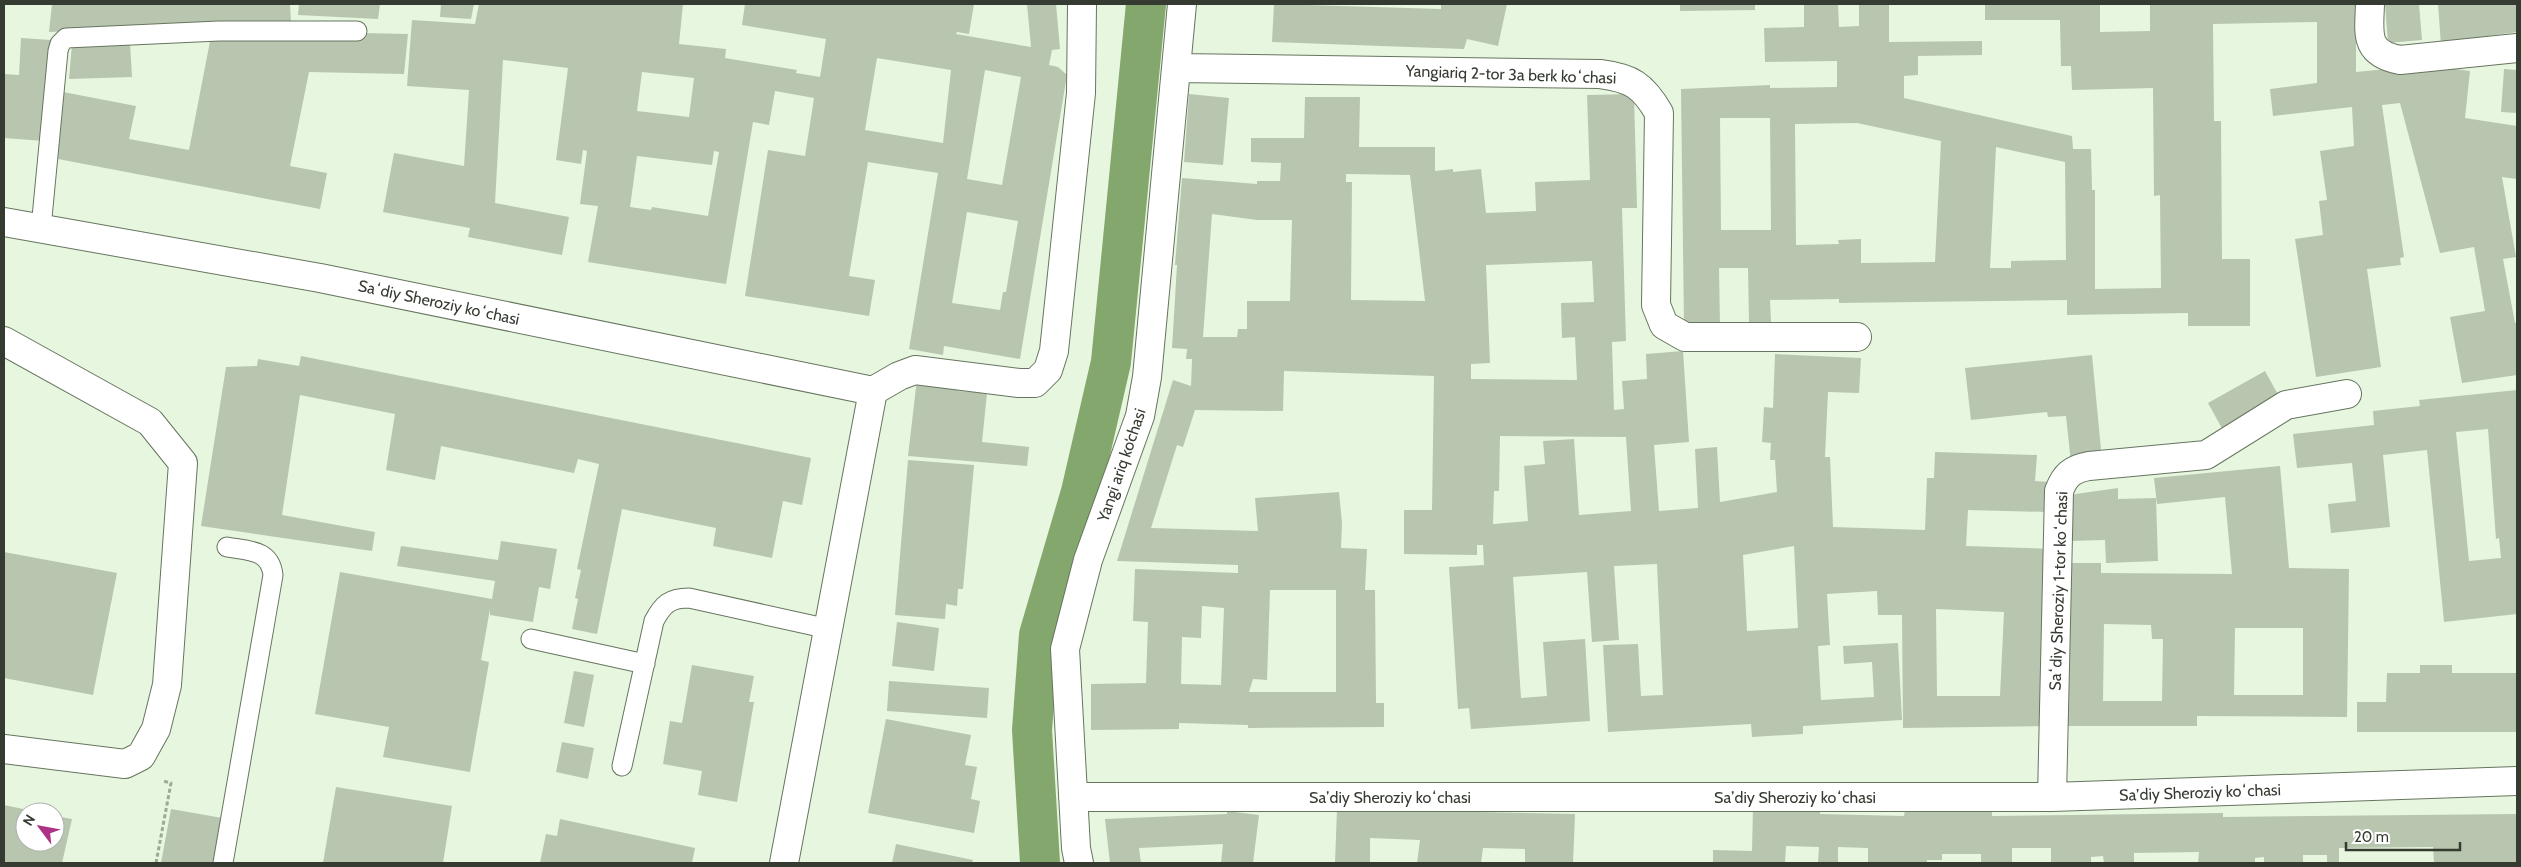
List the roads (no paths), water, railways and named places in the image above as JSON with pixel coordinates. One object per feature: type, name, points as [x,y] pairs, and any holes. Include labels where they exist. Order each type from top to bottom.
[{"type":"street","points":[[784,863],[873,391],[899,376],[915,370],[1019,383],[1035,382],[1048,370],[1054,351],[1081,93],[1082,4]]},
{"type":"street","name":"Yangi ariq ko‘chasi","points":[[1079,863],[1073,797],[1065,649],[1088,560],[1140,416],[1147,377],[1182,4]]},
{"type":"street","points":[[2370,4],[2369,38],[2376,51],[2385,57],[2400,60],[2517,48]]},
{"type":"street","name":"Yangiariq 2-tor 3a berk koʻchasi","points":[[1177,68],[1600,74],[1624,77],[1648,94],[1658,112],[1656,305],[1664,325],[1685,337],[1857,337]]},
{"type":"street","name":"Saʻdiy Sheroziy koʻchasi","points":[[4,222],[320,278],[873,391]]},
{"type":"street","points":[[4,341],[150,422],[183,463],[167,685],[156,729],[141,756],[125,764],[4,749]]},
{"type":"street","name":"Saʻdiy Sheroziy 1-tor koʻchasi","points":[[2052,796],[2059,491],[2064,478],[2075,468],[2206,455],[2286,405],[2347,394]]},
{"type":"street","name":"Saʼdiy Sheroziy koʻchasi","points":[[1073,797],[2052,796],[2517,781]]},
{"type":"lane","points":[[41,228],[58,52],[60,44],[66,38],[219,31],[357,31]]},
{"type":"lane","points":[[222,863],[273,575],[272,564],[267,557],[227,547]]},
{"type":"lane","points":[[622,766],[654,621],[663,605],[675,598],[689,598],[829,629]]},
{"type":"lane","points":[[531,639],[645,664]]},
{"type":"waterway","points":[[1040,863],[1032,730],[1039,635],[1081,492],[1111,362],[1146,4]]}]
